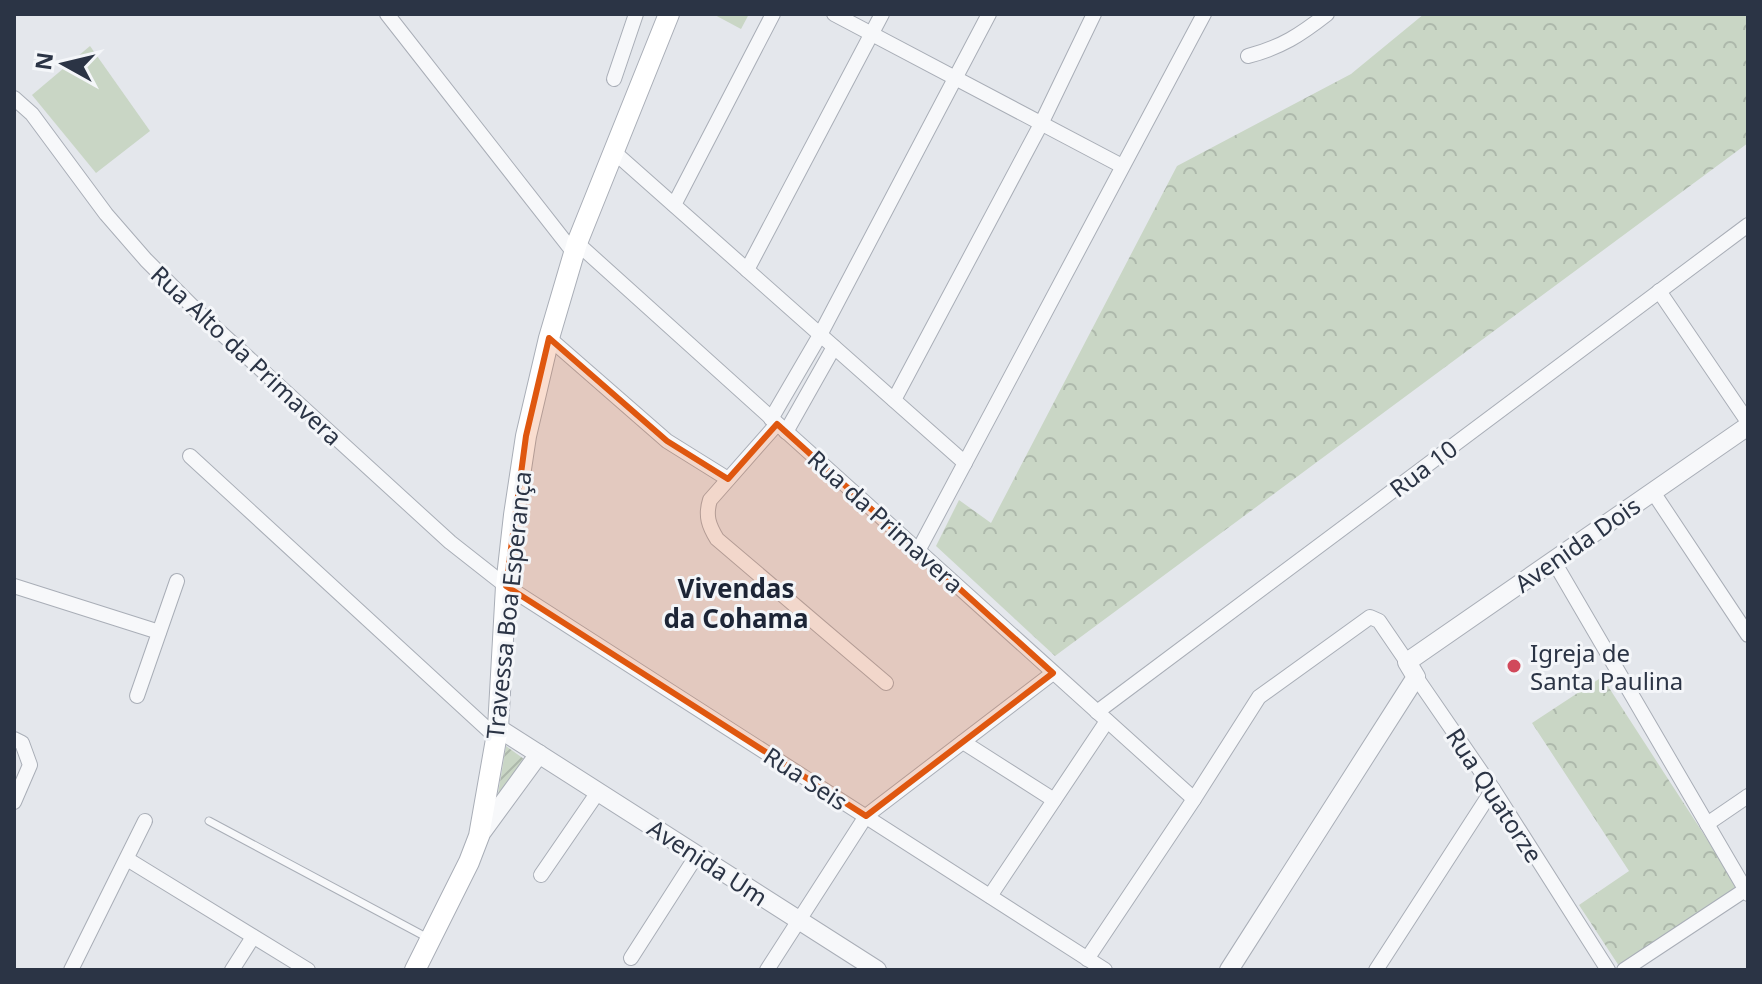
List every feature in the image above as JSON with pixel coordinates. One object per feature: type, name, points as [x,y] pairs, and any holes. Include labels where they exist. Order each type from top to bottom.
[{"type":"main road","name":"Travessa Boa Esperança","points":[[415,970],[479,836],[497,732],[506,586],[526,436],[549,338],[575,248],[669,14]]},
{"type":"street","name":"Rua da Primavera","points":[[387,14],[575,248],[778,425],[1194,799]]},
{"type":"street","points":[[614,79],[636,14]]},
{"type":"street","points":[[674,205],[773,14]]},
{"type":"street","points":[[834,14],[1122,166]]},
{"type":"street","points":[[747,270],[882,14]]},
{"type":"street","points":[[778,425],[820,335],[989,14]]},
{"type":"street","points":[[894,400],[1041,124],[1094,14]]},
{"type":"street","points":[[918,551],[1204,14]]},
{"type":"street","points":[[1248,56],[1277,48],[1299,36],[1327,14]]},
{"type":"street","name":"Rua Alto da Primavera","points":[[14,98],[32,114],[106,214],[197,311],[419,514],[506,586]]},
{"type":"street","points":[[613,151],[965,463]]},
{"type":"street","name":"Rua 10","points":[[990,896],[1054,800],[1102,716],[1748,225]]},
{"type":"street","points":[[1659,291],[1748,424]]},
{"type":"street","points":[[549,338],[667,441],[728,479]]},
{"type":"street","points":[[834,347],[778,425],[728,479],[708,507],[708,521],[717,539],[886,683]]},
{"type":"street","name":"Avenida Dois","points":[[1229,970],[1411,670],[1553,560],[1748,424]]},
{"type":"street","points":[[190,456],[497,732]]},
{"type":"street","points":[[1653,492],[1748,635]]},
{"type":"street","points":[[1553,560],[1747,892],[1642,965],[1624,970]]},
{"type":"street","points":[[137,696],[177,581]]},
{"type":"street","points":[[14,586],[159,632]]},
{"type":"street","name":"Rua Seis","points":[[506,586],[1105,970]]},
{"type":"street","name":"Rua Quatorze","points":[[1194,799],[1259,697],[1364,619],[1375,618],[1493,789],[1608,970]]},
{"type":"street","points":[[767,970],[866,816],[1053,673]]},
{"type":"street","name":"Avenida Um","points":[[497,732],[539,754],[877,970]]},
{"type":"street","points":[[14,802],[30,765],[18,741]]},
{"type":"street","points":[[963,742],[1054,800]]},
{"type":"street","points":[[479,836],[539,754]]},
{"type":"street","points":[[1376,970],[1493,789]]},
{"type":"street","points":[[541,875],[598,792]]},
{"type":"street","points":[[1707,824],[1748,796]]},
{"type":"street","points":[[1087,959],[1194,799]]},
{"type":"street","points":[[71,970],[145,821]]},
{"type":"street","points":[[631,958],[697,855]]},
{"type":"street","points":[[127,859],[308,970]]},
{"type":"street","points":[[232,970],[253,937]]},
{"type":"lane","points":[[209,821],[430,940]]},
{"type":"highlighted area","points":[[549,338],[667,441],[728,479],[777,424],[1053,673],[866,816],[506,586],[526,436]]},
{"type":"green space","points":[[713,14],[749,14],[741,29]]},
{"type":"green space","points":[[1424,14],[1748,14],[1748,143],[1055,656],[936,546],[959,500],[991,523],[1177,166],[1351,74]]},
{"type":"green space","points":[[90,46],[150,131],[96,173],[32,95]]},
{"type":"green space","points":[[1602,677],[1738,887],[1619,966],[1579,905],[1629,871],[1532,723]]},
{"type":"green space","points":[[506,746],[524,759],[497,800]]},
{"type":"place","name":"Igreja de Santa Paulina","points":[[1514,666]]},
{"type":"district","name":"Vivendas da Cohama","points":[[736,603]]}]
